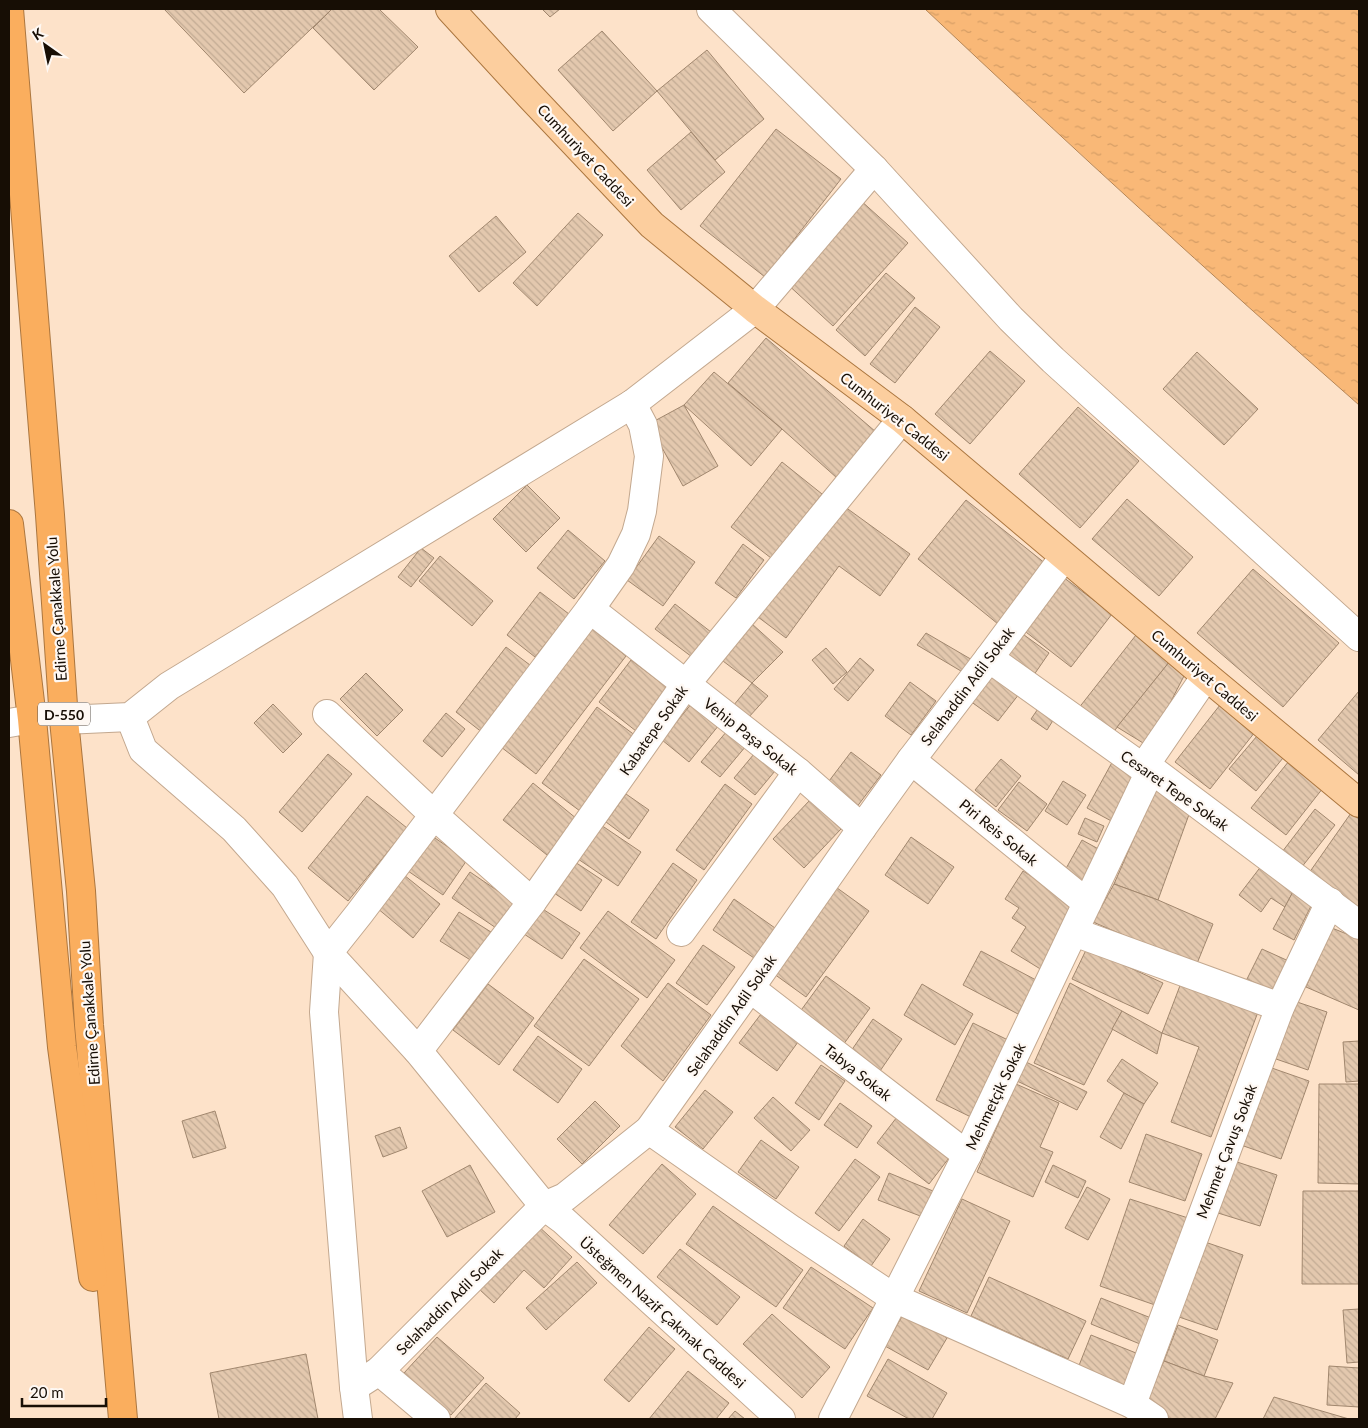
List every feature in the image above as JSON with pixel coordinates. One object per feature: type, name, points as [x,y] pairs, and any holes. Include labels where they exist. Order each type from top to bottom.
[{"type":"highway","name":"Edirne Çanakkale Yolu","points":[[9,9],[50,515],[64,720],[80,891],[90,1035],[123,1419]]},
{"type":"highway","name":"Edirne Çanakkale Yolu","points":[[9,524],[20,721],[113,1419]]},
{"type":"main road","name":"Cumhuriyet Caddesi","points":[[450,9],[652,225],[755,309],[902,419],[1359,803]]},
{"type":"street","points":[[711,9],[874,169],[1011,319],[1053,360],[1359,637]]},
{"type":"street","points":[[64,720],[130,717],[178,681],[632,404],[755,309],[874,169]]},
{"type":"street","points":[[358,1419],[324,1012],[328,953],[590,609],[621,565],[636,534],[642,511],[649,456],[644,425],[632,404]]},
{"type":"street","name":"Kabatepe Sokak","points":[[418,1051],[532,902],[685,685],[902,419]]},
{"type":"street","name":"Selahaddin Adil Sokak","points":[[354,1387],[379,1371],[544,1206],[565,1197],[649,1130],[911,760],[1064,556]]},
{"type":"street","name":"Vehip Paşa Sokak","points":[[590,609],[798,772],[862,828]]},
{"type":"street","name":"Cesaret Tepe Sokak","points":[[989,658],[1147,768],[1359,925]]},
{"type":"street","name":"Mehmetçik Sokak","points":[[833,1419],[967,1155],[1074,932],[1147,768],[1206,676]]},
{"type":"street","points":[[327,714],[434,815],[532,902]]},
{"type":"street","name":"Üsteğmen Nazif Çakmak Caddesi","points":[[130,717],[143,750],[234,829],[285,886],[328,953],[418,1051],[544,1206],[562,1220],[782,1419]]},
{"type":"street","name":"Piri Reis Sokak","points":[[911,760],[1087,903]]},
{"type":"street","points":[[681,932],[798,772]]},
{"type":"street","name":"Mehmet Çavuş Sokak","points":[[1132,1404],[1280,1007],[1330,902]]},
{"type":"street","points":[[1074,932],[1280,1007]]},
{"type":"street","name":"Tabya Sokak","points":[[750,988],[967,1155]]},
{"type":"street","points":[[649,1130],[894,1298],[1132,1404],[1154,1419]]},
{"type":"street","points":[[379,1371],[436,1419]]},
{"type":"shaded area","points":[[9,9],[925,9],[1140,209],[1359,405],[1359,1419],[9,1419]]},
{"type":"water","points":[[925,9],[1359,9],[1359,405],[1140,209]]},
{"type":"building","points":[[164,9],[332,9],[244,93]]},
{"type":"building","points":[[332,9],[379,9],[418,47],[374,90],[313,28]]},
{"type":"building","points":[[542,9],[560,9],[550,17]]},
{"type":"building","points":[[602,31],[657,91],[613,131],[558,70]]},
{"type":"building","points":[[707,50],[764,119],[715,160],[657,91]]},
{"type":"building","points":[[776,129],[841,179],[765,277],[700,226]]},
{"type":"building","points":[[691,132],[725,172],[681,210],[647,170]]},
{"type":"building","points":[[859,199],[908,243],[833,326],[785,282]]},
{"type":"building","points":[[578,213],[603,235],[537,306],[513,283]]},
{"type":"building","points":[[496,216],[526,252],[479,292],[449,256]]},
{"type":"building","points":[[886,273],[915,298],[865,356],[836,330]]},
{"type":"building","points":[[915,307],[940,327],[895,383],[870,364]]},
{"type":"building","points":[[766,338],[876,432],[837,478],[728,383]]},
{"type":"building","points":[[990,351],[1025,381],[970,444],[935,414]]},
{"type":"building","points":[[1197,352],[1258,409],[1224,445],[1163,389]]},
{"type":"building","points":[[714,372],[782,429],[751,466],[684,405]]},
{"type":"building","points":[[684,405],[718,466],[683,486],[649,424]]},
{"type":"building","points":[[1078,407],[1139,461],[1080,528],[1019,474]]},
{"type":"building","points":[[782,462],[822,494],[771,558],[731,527]]},
{"type":"building","points":[[527,485],[560,518],[526,552],[493,519]]},
{"type":"building","points":[[1127,499],[1193,557],[1159,596],[1092,539]]},
{"type":"building","points":[[966,500],[1046,564],[998,624],[918,559]]},
{"type":"building","points":[[841,504],[910,554],[880,596],[839,566],[786,638],[758,617]]},
{"type":"building","points":[[568,530],[605,561],[574,599],[537,568]]},
{"type":"building","points":[[659,536],[695,562],[663,606],[627,580]]},
{"type":"building","points":[[743,544],[764,560],[736,598],[715,583]]},
{"type":"building","points":[[421,548],[434,558],[411,587],[398,577]]},
{"type":"building","points":[[440,556],[493,601],[472,626],[419,581]]},
{"type":"building","points":[[1253,569],[1339,643],[1283,707],[1197,633]]},
{"type":"building","points":[[1063,577],[1112,614],[1071,667],[1022,629]]},
{"type":"building","points":[[540,592],[569,614],[535,657],[507,635]]},
{"type":"building","points":[[675,604],[711,632],[692,657],[655,629]]},
{"type":"building","points":[[751,623],[783,652],[752,683],[719,658]]},
{"type":"building","points":[[592,629],[626,656],[536,774],[501,747]]},
{"type":"building","points":[[1020,632],[1049,653],[1029,682],[999,662]]},
{"type":"building","points":[[926,633],[974,661],[966,674],[917,645]]},
{"type":"building","points":[[1136,635],[1170,661],[1111,735],[1078,709]]},
{"type":"building","points":[[506,647],[534,668],[483,733],[456,712]]},
{"type":"building","points":[[826,648],[847,672],[833,684],[812,660]]},
{"type":"building","points":[[860,658],[874,670],[848,701],[834,689]]},
{"type":"building","points":[[631,660],[669,689],[636,731],[599,702]]},
{"type":"building","points":[[1170,661],[1185,674],[1148,746],[1117,727]]},
{"type":"building","points":[[995,668],[1023,689],[998,721],[970,701]]},
{"type":"building","points":[[366,673],[403,710],[377,736],[340,699]]},
{"type":"building","points":[[910,682],[936,701],[911,735],[885,716]]},
{"type":"building","points":[[752,683],[768,696],[748,718],[733,706]]},
{"type":"building","points":[[1359,691],[1359,775],[1318,740]]},
{"type":"building","points":[[1044,700],[1059,711],[1047,730],[1031,719]]},
{"type":"building","points":[[692,703],[719,725],[689,762],[662,740]]},
{"type":"building","points":[[273,704],[302,734],[283,753],[254,723]]},
{"type":"building","points":[[1220,705],[1255,732],[1210,789],[1175,762]]},
{"type":"building","points":[[597,707],[636,736],[580,811],[542,783]]},
{"type":"building","points":[[446,713],[465,729],[442,757],[423,741]]},
{"type":"building","points":[[727,731],[746,746],[720,777],[701,762]]},
{"type":"building","points":[[1257,736],[1283,758],[1256,791],[1229,769]]},
{"type":"building","points":[[851,752],[881,775],[856,808],[826,785]]},
{"type":"building","points":[[328,754],[352,774],[302,832],[279,812]]},
{"type":"building","points":[[754,754],[775,771],[755,795],[734,778]]},
{"type":"building","points":[[1115,757],[1144,773],[1117,824],[1087,808]]},
{"type":"building","points":[[1001,759],[1021,776],[996,807],[975,790]]},
{"type":"building","points":[[1289,761],[1323,788],[1286,835],[1251,808]]},
{"type":"building","points":[[1063,781],[1086,795],[1067,825],[1045,811]]},
{"type":"building","points":[[1019,782],[1047,804],[1027,831],[998,810]]},
{"type":"building","points":[[533,783],[577,819],[547,855],[503,820]]},
{"type":"building","points":[[1158,783],[1191,809],[1158,900],[1114,884]]},
{"type":"building","points":[[725,784],[752,804],[704,870],[676,850]]},
{"type":"building","points":[[626,794],[649,810],[629,839],[606,822]]},
{"type":"building","points":[[367,796],[407,828],[348,901],[308,868]]},
{"type":"building","points":[[810,800],[841,829],[804,868],[773,839]]},
{"type":"building","points":[[1315,809],[1335,825],[1301,868],[1282,852]]},
{"type":"building","points":[[1351,813],[1359,819],[1359,908],[1309,873]]},
{"type":"building","points":[[1085,818],[1104,826],[1097,842],[1078,834]]},
{"type":"building","points":[[598,823],[641,852],[618,886],[575,857]]},
{"type":"building","points":[[432,836],[467,860],[443,895],[408,871]]},
{"type":"building","points":[[911,837],[954,867],[928,904],[885,875]]},
{"type":"building","points":[[1082,840],[1104,852],[1086,884],[1064,872]]},
{"type":"building","points":[[575,862],[602,880],[581,911],[554,893]]},
{"type":"building","points":[[673,863],[697,880],[656,939],[631,922]]},
{"type":"building","points":[[1262,865],[1295,888],[1285,907],[1271,898],[1261,912],[1239,895]]},
{"type":"building","points":[[1023,871],[1082,908],[1042,970],[1011,951],[1026,927],[1012,918],[1019,908],[1005,899]]},
{"type":"building","points":[[470,872],[520,906],[502,932],[452,898]]},
{"type":"building","points":[[404,875],[440,904],[413,938],[377,908]]},
{"type":"building","points":[[1114,884],[1158,900],[1213,924],[1196,966],[1093,922]]},
{"type":"building","points":[[833,885],[869,911],[806,997],[770,971]]},
{"type":"building","points":[[1295,888],[1315,898],[1294,940],[1273,929]]},
{"type":"building","points":[[734,899],[775,928],[754,958],[713,930]]},
{"type":"building","points":[[541,908],[580,933],[562,959],[524,934]]},
{"type":"building","points":[[608,911],[675,960],[647,998],[580,948]]},
{"type":"building","points":[[459,912],[491,932],[472,961],[440,941]]},
{"type":"building","points":[[1332,928],[1359,939],[1359,1010],[1306,987]]},
{"type":"building","points":[[703,945],[735,967],[707,1005],[676,983]]},
{"type":"building","points":[[1087,948],[1163,983],[1148,1014],[1072,979]]},
{"type":"building","points":[[1262,949],[1293,963],[1278,994],[1247,979]]},
{"type":"building","points":[[981,951],[1036,980],[1018,1014],[963,985]]},
{"type":"building","points":[[584,959],[639,999],[589,1066],[534,1026]]},
{"type":"building","points":[[826,976],[870,1008],[843,1045],[799,1013]]},
{"type":"building","points":[[668,983],[711,1015],[663,1081],[621,1046]]},
{"type":"building","points":[[1070,983],[1122,1011],[1084,1085],[1034,1063]]},
{"type":"building","points":[[1181,983],[1258,1012],[1211,1137],[1171,1122],[1199,1047],[1162,1033]]},
{"type":"building","points":[[488,984],[534,1018],[499,1065],[453,1030]]},
{"type":"building","points":[[922,984],[973,1014],[955,1045],[904,1015]]},
{"type":"building","points":[[1294,1001],[1327,1012],[1308,1070],[1276,1059]]},
{"type":"building","points":[[1122,1011],[1162,1033],[1157,1054],[1112,1029]]},
{"type":"building","points":[[761,1014],[798,1042],[777,1071],[739,1043]]},
{"type":"building","points":[[873,1019],[902,1039],[880,1071],[851,1051]]},
{"type":"building","points":[[973,1023],[1010,1041],[973,1118],[936,1100]]},
{"type":"building","points":[[538,1036],[582,1069],[558,1103],[513,1070]]},
{"type":"building","points":[[1359,1041],[1359,1081],[1346,1082],[1343,1042]]},
{"type":"building","points":[[1122,1059],[1158,1083],[1144,1104],[1107,1081]]},
{"type":"building","points":[[1024,1061],[1087,1092],[1077,1110],[1015,1080]]},
{"type":"building","points":[[821,1065],[845,1081],[819,1120],[795,1103]]},
{"type":"building","points":[[1266,1066],[1309,1081],[1281,1159],[1238,1144]]},
{"type":"building","points":[[1016,1084],[1059,1103],[1040,1147],[1053,1152],[1033,1197],[977,1172]]},
{"type":"building","points":[[1319,1084],[1359,1084],[1359,1184],[1318,1183]]},
{"type":"building","points":[[705,1090],[733,1112],[703,1149],[675,1127]]},
{"type":"building","points":[[1124,1093],[1144,1104],[1121,1149],[1100,1137]]},
{"type":"building","points":[[773,1097],[810,1130],[791,1151],[754,1118]]},
{"type":"building","points":[[595,1101],[620,1126],[582,1164],[557,1139]]},
{"type":"building","points":[[840,1103],[872,1126],[857,1148],[824,1125]]},
{"type":"building","points":[[215,1111],[226,1148],[193,1158],[182,1121]]},
{"type":"building","points":[[897,1117],[949,1158],[929,1184],[877,1143]]},
{"type":"building","points":[[400,1127],[407,1148],[383,1157],[375,1136]]},
{"type":"building","points":[[1146,1134],[1202,1154],[1185,1201],[1129,1182]]},
{"type":"building","points":[[761,1140],[799,1167],[776,1199],[738,1172]]},
{"type":"building","points":[[855,1159],[880,1177],[839,1231],[815,1213]]},
{"type":"building","points":[[1234,1161],[1277,1175],[1260,1226],[1218,1213]]},
{"type":"building","points":[[662,1164],[696,1194],[643,1254],[609,1225]]},
{"type":"building","points":[[470,1165],[495,1212],[447,1237],[422,1191]]},
{"type":"building","points":[[1053,1165],[1086,1181],[1078,1198],[1045,1182]]},
{"type":"building","points":[[889,1173],[933,1191],[923,1217],[878,1200]]},
{"type":"building","points":[[1087,1187],[1110,1199],[1088,1240],[1065,1228]]},
{"type":"building","points":[[1303,1191],[1359,1191],[1359,1284],[1302,1284]]},
{"type":"building","points":[[962,1199],[1010,1221],[967,1313],[919,1291]]},
{"type":"building","points":[[1130,1199],[1188,1218],[1158,1306],[1100,1286]]},
{"type":"building","points":[[713,1206],[803,1270],[776,1307],[686,1244]]},
{"type":"building","points":[[863,1219],[890,1239],[871,1266],[844,1246]]},
{"type":"building","points":[[537,1225],[572,1257],[544,1288],[524,1270],[494,1303],[479,1289]]},
{"type":"building","points":[[1205,1242],[1243,1255],[1217,1330],[1179,1317]]},
{"type":"building","points":[[680,1249],[740,1297],[717,1325],[657,1277]]},
{"type":"building","points":[[577,1262],[597,1283],[546,1330],[526,1308]]},
{"type":"building","points":[[811,1267],[873,1308],[845,1349],[783,1308]]},
{"type":"building","points":[[989,1277],[1086,1321],[1068,1359],[971,1316]]},
{"type":"building","points":[[1101,1298],[1151,1318],[1140,1344],[1091,1324]]},
{"type":"building","points":[[1359,1309],[1359,1362],[1347,1363],[1343,1310]]},
{"type":"building","points":[[904,1313],[947,1338],[928,1370],[885,1346]]},
{"type":"building","points":[[772,1314],[830,1367],[802,1398],[743,1344]]},
{"type":"building","points":[[1178,1325],[1218,1340],[1204,1376],[1164,1361]]},
{"type":"building","points":[[649,1327],[675,1349],[629,1402],[604,1380]]},
{"type":"building","points":[[1091,1335],[1136,1353],[1124,1386],[1078,1368]]},
{"type":"building","points":[[437,1337],[484,1378],[451,1415],[404,1373]]},
{"type":"building","points":[[306,1354],[318,1419],[219,1419],[210,1373]]},
{"type":"building","points":[[888,1359],[947,1393],[932,1419],[909,1419],[867,1396]]},
{"type":"building","points":[[1164,1361],[1204,1376],[1233,1383],[1215,1419],[1170,1419],[1145,1403]]},
{"type":"building","points":[[1329,1366],[1359,1368],[1359,1407],[1327,1405]]},
{"type":"building","points":[[688,1371],[729,1403],[716,1419],[649,1419]]},
{"type":"building","points":[[486,1383],[520,1413],[515,1419],[454,1419]]},
{"type":"building","points":[[1274,1397],[1349,1419],[1263,1419]]},
{"type":"building","points":[[735,1411],[745,1419],[728,1419]]}]
